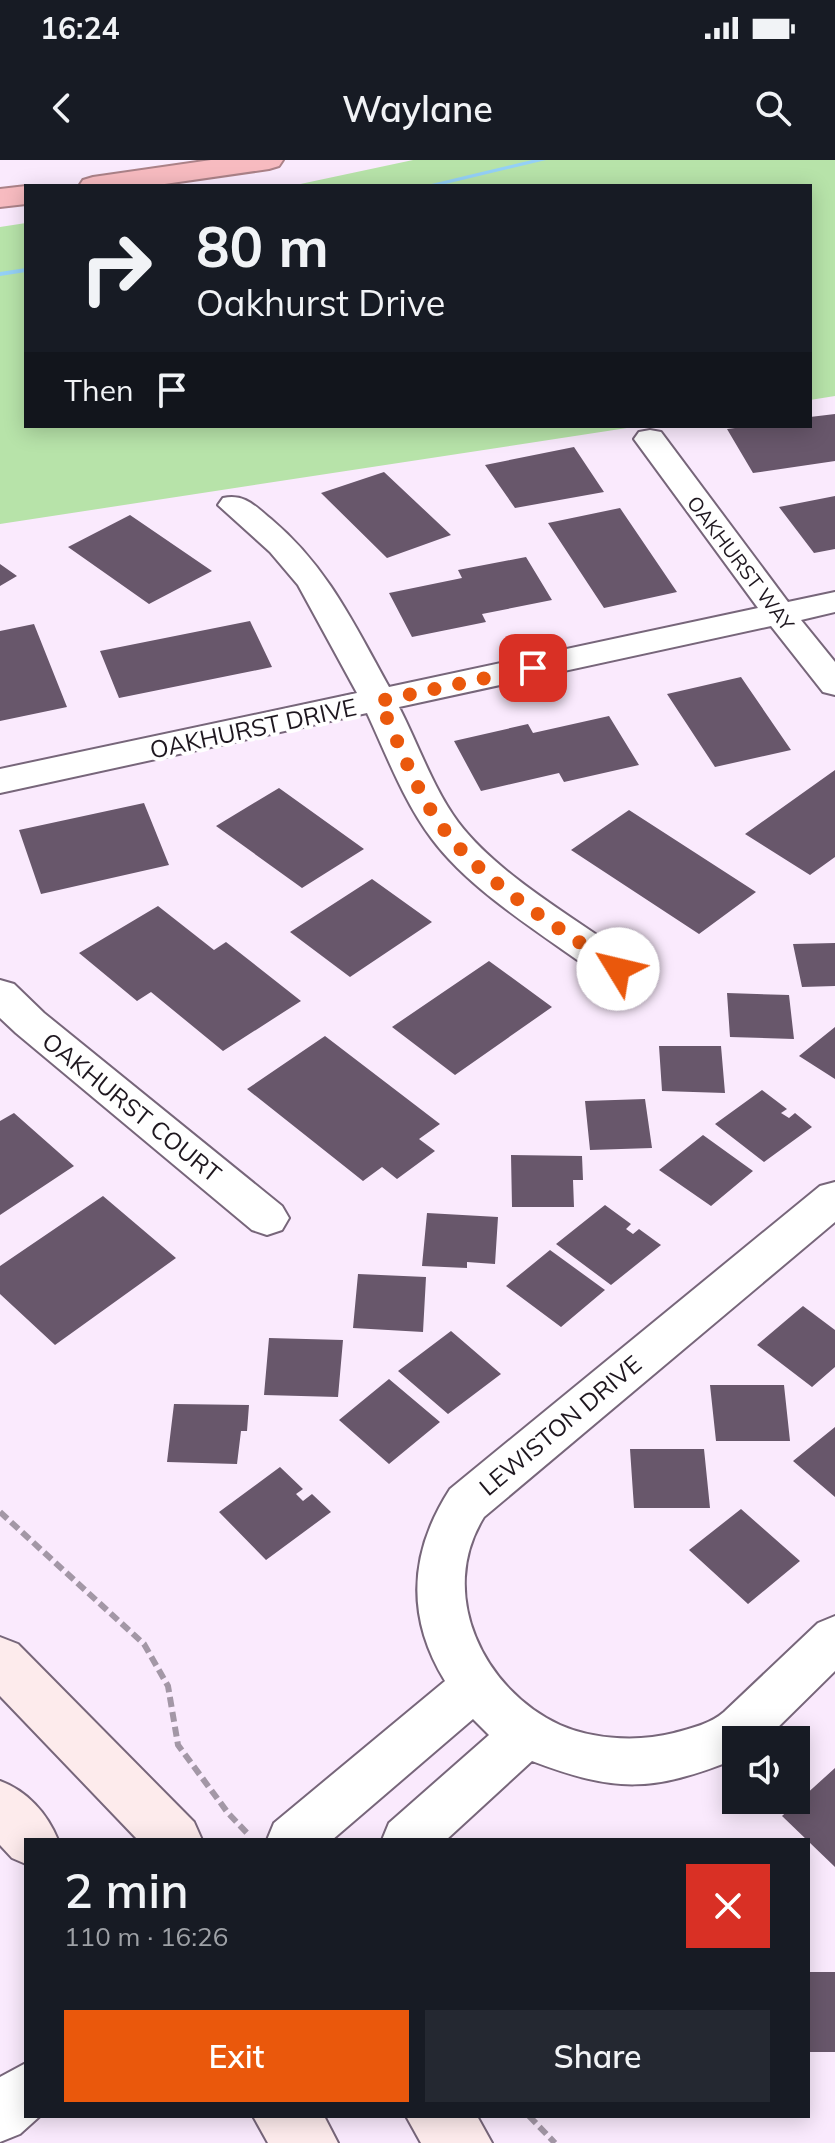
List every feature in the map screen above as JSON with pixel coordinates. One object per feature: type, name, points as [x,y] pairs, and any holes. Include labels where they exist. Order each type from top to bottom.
[{"type":"highway","points":[[107,184],[269,160]]},
{"type":"highway","points":[[0,198],[24,195]]},
{"type":"main road","points":[[0,1660],[173,1838]]},
{"type":"main road","points":[[0,1806],[29,1838]]},
{"type":"main road","points":[[285,2118],[308,2143]]},
{"type":"main road","points":[[438,2118],[462,2143]]},
{"type":"street","name":"OAKHURST WAY","points":[[650,439],[835,684]]},
{"type":"street","points":[[234,505],[282,545],[313,581],[379,701],[428,804],[452,839],[484,872],[618,969]]},
{"type":"street","name":"OAKHURST DRIVE","points":[[0,781],[835,602]]},
{"type":"street","name":"OAKHURST COURT","points":[[0,994],[30,1023],[267,1218]]},
{"type":"street","name":"LEWISTON DRIVE","points":[[500,1712],[460,1664],[448,1636],[440,1585],[445,1542],[467,1503],[835,1198]]},
{"type":"street","points":[[500,1712],[559,1750],[595,1760],[667,1759],[732,1736],[835,1638]]},
{"type":"street","points":[[296,1838],[500,1712]]},
{"type":"street","points":[[409,1838],[500,1712]]},
{"type":"street","points":[[0,2114],[24,2093]]},
{"type":"path","points":[[0,1512],[144,1644],[168,1686],[178,1745],[228,1813],[252,1838]]},
{"type":"path","points":[[531,2118],[555,2143]]},
{"type":"green space","points":[[413,160],[835,160],[835,396],[812,400],[812,184],[300,184]]},
{"type":"green space","points":[[24,223],[24,428],[627,428],[0,524],[0,227]]},
{"type":"building","points":[[835,414],[835,461],[753,473],[727,429],[812,428],[812,417]]},
{"type":"building","points":[[574,447],[604,492],[515,508],[485,465]]},
{"type":"building","points":[[384,472],[451,535],[387,558],[321,493]]},
{"type":"building","points":[[835,496],[835,549],[814,553],[779,507]]},
{"type":"building","points":[[620,508],[677,592],[604,608],[548,523]]},
{"type":"building","points":[[130,515],[212,571],[149,604],[68,547]]},
{"type":"building","points":[[526,557],[552,600],[482,614],[486,622],[412,637],[389,593],[462,578],[458,570]]},
{"type":"building","points":[[0,564],[17,576],[0,586]]},
{"type":"building","points":[[250,621],[272,667],[119,698],[100,651]]},
{"type":"building","points":[[34,624],[67,707],[0,721],[0,631]]},
{"type":"building","points":[[741,677],[791,750],[715,767],[667,694]]},
{"type":"building","points":[[609,716],[639,765],[564,782],[559,773],[481,791],[454,741],[528,724],[533,733]]},
{"type":"building","points":[[835,770],[835,857],[810,875],[745,834]]},
{"type":"building","points":[[279,788],[364,849],[302,888],[216,826]]},
{"type":"building","points":[[144,803],[169,865],[41,894],[19,830]]},
{"type":"building","points":[[629,810],[756,892],[699,934],[571,850]]},
{"type":"building","points":[[372,879],[432,922],[350,977],[290,932]]},
{"type":"building","points":[[158,906],[214,950],[226,942],[301,1001],[223,1051],[151,992],[137,1001],[79,953]]},
{"type":"building","points":[[835,943],[835,986],[802,987],[793,944]]},
{"type":"building","points":[[489,961],[552,1007],[455,1075],[392,1027]]},
{"type":"building","points":[[727,993],[789,995],[794,1039],[730,1037]]},
{"type":"building","points":[[835,1027],[835,1079],[799,1056]]},
{"type":"building","points":[[325,1036],[440,1124],[419,1139],[435,1151],[397,1179],[382,1167],[363,1181],[247,1089]]},
{"type":"building","points":[[659,1046],[721,1046],[725,1093],[662,1091]]},
{"type":"building","points":[[762,1090],[787,1109],[781,1113],[789,1118],[795,1113],[812,1127],[764,1162],[715,1124]]},
{"type":"building","points":[[645,1099],[652,1148],[590,1150],[585,1101]]},
{"type":"building","points":[[14,1113],[74,1166],[0,1215],[0,1121]]},
{"type":"building","points":[[703,1135],[753,1171],[711,1206],[659,1170]]},
{"type":"building","points":[[511,1155],[582,1156],[583,1180],[573,1180],[574,1207],[512,1207]]},
{"type":"building","points":[[103,1196],[176,1258],[55,1345],[0,1294],[0,1266]]},
{"type":"building","points":[[605,1205],[631,1224],[626,1229],[633,1234],[639,1229],[661,1245],[611,1285],[556,1244]]},
{"type":"building","points":[[427,1213],[498,1217],[495,1264],[467,1262],[467,1268],[422,1266]]},
{"type":"building","points":[[550,1250],[605,1290],[561,1327],[506,1286]]},
{"type":"building","points":[[358,1274],[426,1277],[423,1332],[353,1328]]},
{"type":"building","points":[[803,1306],[835,1330],[835,1367],[812,1387],[757,1345]]},
{"type":"building","points":[[451,1331],[501,1374],[448,1414],[398,1371]]},
{"type":"building","points":[[269,1338],[343,1340],[338,1397],[264,1395]]},
{"type":"building","points":[[389,1379],[440,1422],[389,1464],[339,1420]]},
{"type":"building","points":[[710,1385],[784,1385],[790,1441],[716,1441]]},
{"type":"building","points":[[174,1404],[249,1405],[247,1431],[241,1431],[237,1464],[167,1462]]},
{"type":"building","points":[[835,1427],[835,1497],[793,1461]]},
{"type":"building","points":[[630,1449],[704,1449],[710,1508],[634,1508]]},
{"type":"building","points":[[280,1467],[303,1489],[296,1494],[303,1501],[312,1494],[331,1512],[266,1560],[219,1512]]},
{"type":"building","points":[[741,1509],[800,1561],[748,1604],[689,1550]]},
{"type":"building","points":[[835,1768],[835,1867],[810,1843],[810,1838],[805,1838],[782,1816],[810,1814],[810,1791]]},
{"type":"building","points":[[810,1972],[835,1972],[835,2052],[810,2052]]},
{"type":"waterway","points":[[436,184],[542,160]]},
{"type":"waterway","points":[[0,274],[24,270]]},
{"type":"route","points":[[533,668],[379,701],[428,804],[459,847],[484,872],[618,969]]}]
